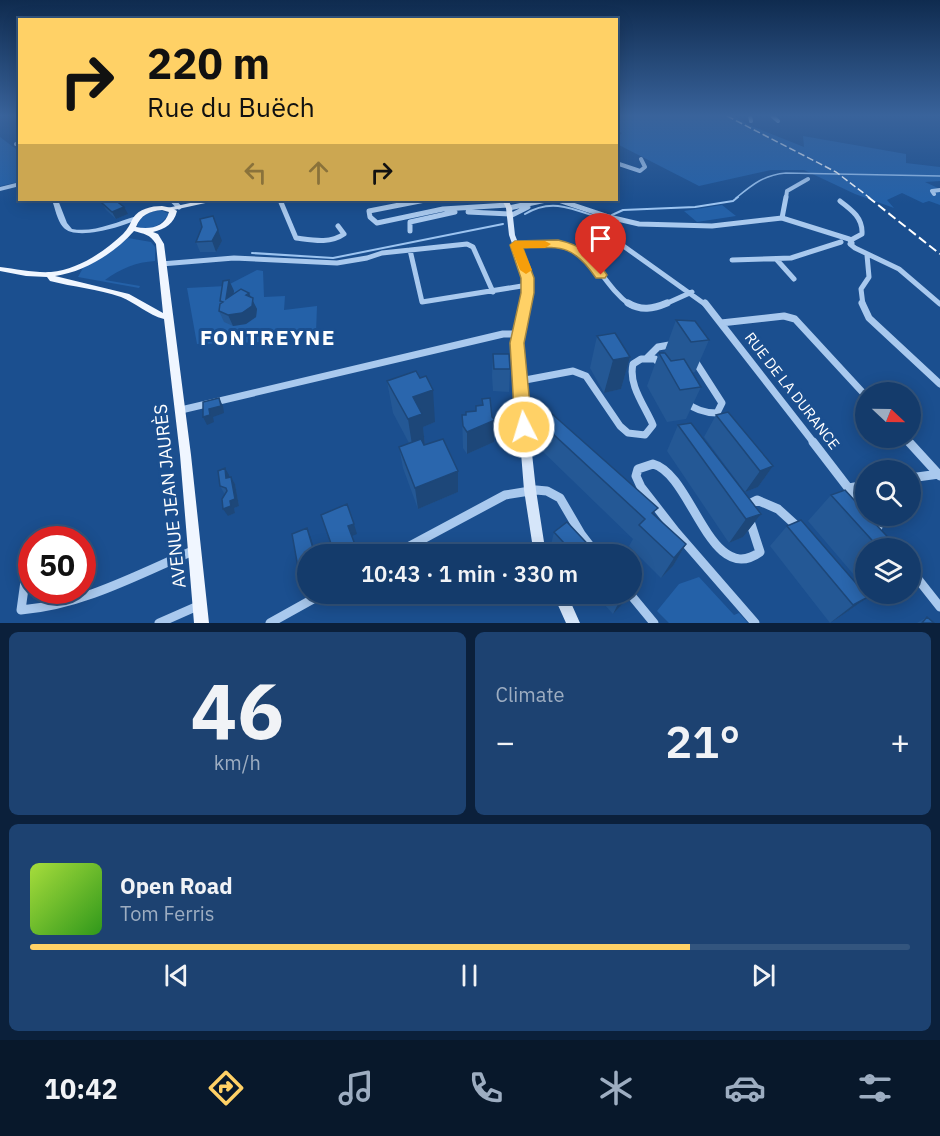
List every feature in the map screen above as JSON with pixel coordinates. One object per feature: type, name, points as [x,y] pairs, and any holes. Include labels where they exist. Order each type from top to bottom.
[{"type":"main road","points":[[150,210],[154,201]]},
{"type":"main road","points":[[161,201],[170,210]]},
{"type":"main road","points":[[118,242],[133,227],[137,218],[150,210],[170,210],[206,201]]},
{"type":"main road","points":[[0,269],[50,275],[79,267],[118,242],[163,226],[170,210],[194,204]]},
{"type":"main road","points":[[508,208],[515,245],[526,268],[528,285],[517,353],[530,490],[538,544]]},
{"type":"main road","name":"AVENUE JEAN JAURÈS","points":[[163,226],[161,232],[167,317],[181,410],[202,623]]},
{"type":"main road","points":[[133,227],[145,231]]},
{"type":"main road","name":"AVENUE JEAN JAURÈS","points":[[145,231],[157,238],[164,263],[176,341],[175,364]]},
{"type":"main road","points":[[50,275],[53,279],[127,297],[142,303],[156,314],[167,317]]},
{"type":"main road","points":[[564,604],[573,623]]},
{"type":"street","points":[[618,164],[640,171],[645,167],[641,159]]},
{"type":"street","points":[[782,218],[787,191],[808,179]]},
{"type":"street","points":[[0,189],[18,184]]},
{"type":"street","points":[[934,194],[932,190],[940,190]]},
{"type":"street","points":[[55,201],[65,227],[73,232],[84,232],[137,218]]},
{"type":"street","points":[[173,201],[179,207]]},
{"type":"street","points":[[280,201],[296,238],[328,241],[338,239],[344,234],[338,226]]},
{"type":"street","points":[[420,201],[369,211],[370,217],[377,223],[443,209],[508,208]]},
{"type":"street","points":[[410,231],[410,222],[453,213],[508,208],[542,201]]},
{"type":"street","points":[[566,201],[614,219],[648,225],[712,226],[782,218],[819,228],[841,240],[850,242],[867,255],[907,275],[940,304]]},
{"type":"street","points":[[840,201],[857,214],[862,222],[862,234],[850,242]]},
{"type":"street","points":[[115,224],[133,227]]},
{"type":"street","points":[[732,260],[777,260],[801,256],[841,240]]},
{"type":"street","points":[[164,263],[181,260],[256,258],[344,263],[374,257],[382,253],[462,244],[473,247],[493,292]]},
{"type":"street","points":[[515,245],[558,244],[577,250],[588,256],[614,293],[635,308],[657,309],[692,292]]},
{"type":"street","name":"RUE DE LA DURANCE","points":[[622,245],[705,303],[855,496]]},
{"type":"street","points":[[410,250],[423,302],[431,304],[528,285]]},
{"type":"street","points":[[867,255],[869,277],[861,288],[864,309],[869,318],[940,384]]},
{"type":"street","points":[[777,260],[794,279]]},
{"type":"street","points":[[721,323],[784,316],[795,319],[855,384]]},
{"type":"street","points":[[181,410],[503,334],[519,334]]},
{"type":"street","points":[[520,381],[573,371],[580,373],[586,376],[620,426],[628,433],[645,435],[653,425],[631,382],[634,363],[647,358],[658,347],[677,344],[686,348]]},
{"type":"street","points":[[680,394],[697,411],[717,413],[722,403],[692,357]]},
{"type":"street","points":[[647,358],[655,359],[667,375]]},
{"type":"street","points":[[914,448],[939,475]]},
{"type":"street","points":[[755,623],[676,532],[641,487],[636,476],[638,469],[647,464],[657,465],[667,471],[719,549],[730,559],[743,562],[752,559],[760,552],[748,515],[749,504],[757,500],[778,509],[800,529]]},
{"type":"street","points":[[921,477],[939,475]]},
{"type":"street","points":[[849,488],[855,487]]},
{"type":"street","points":[[414,544],[506,495],[530,490],[547,491],[560,498],[589,544]]},
{"type":"street","points":[[878,526],[882,532]]},
{"type":"street","points":[[96,591],[196,550]]},
{"type":"street","points":[[921,583],[940,607]]},
{"type":"street","points":[[22,604],[21,610],[39,610],[58,604]]},
{"type":"street","points":[[270,623],[304,604]]},
{"type":"street","points":[[638,604],[654,623]]},
{"type":"street","points":[[159,623],[201,605]]},
{"type":"shaded area","points":[[0,145],[11,145],[18,150],[18,182],[0,186]]},
{"type":"shaded area","points":[[619,145],[799,145],[804,147],[804,145],[855,145],[906,154],[906,163],[940,167],[940,181],[925,182],[940,189],[940,205],[929,201],[923,203],[902,193],[887,200],[894,208],[855,194],[804,170],[771,170],[699,186]]},
{"type":"shaded area","points":[[722,205],[736,216],[697,222],[684,211]]},
{"type":"shaded area","points":[[161,210],[169,214],[159,224],[146,229],[137,226],[146,214]]},
{"type":"shaded area","points":[[128,238],[151,242],[155,247],[155,261],[128,267],[105,280],[140,286],[139,288],[78,277],[83,268]]},
{"type":"shaded area","points":[[257,270],[263,271],[264,297],[285,296],[284,310],[317,306],[316,332],[262,342],[197,344],[187,288],[226,286]]},
{"type":"shaded area","points":[[699,577],[734,615],[739,613],[748,623],[669,623],[657,611],[679,584]]},
{"type":"building","points":[[116,201],[124,207],[112,212],[102,203]]},
{"type":"building","points":[[213,216],[218,230],[212,241],[196,242],[202,227],[200,219]]},
{"type":"building","points":[[229,280],[226,299],[241,289],[253,298],[252,306],[242,313],[228,315],[219,311],[220,304],[223,302],[220,301],[223,281]]},
{"type":"building","points":[[676,320],[695,321],[709,340],[691,342]]},
{"type":"building","points":[[615,333],[630,357],[613,360],[597,336]]},
{"type":"building","points":[[659,353],[665,353],[671,361],[684,359],[701,387],[680,390]]},
{"type":"building","points":[[493,354],[509,354],[510,369],[494,369]]},
{"type":"building","points":[[416,371],[420,378],[426,376],[433,390],[413,397],[422,414],[408,419],[387,381]]},
{"type":"building","points":[[219,398],[221,406],[209,409],[210,415],[203,417],[203,402]]},
{"type":"building","points":[[490,398],[492,417],[495,420],[467,432],[463,426],[462,415],[476,411],[476,406],[483,405],[482,399]]},
{"type":"building","points":[[728,412],[773,466],[760,471],[716,415]]},
{"type":"building","points":[[551,413],[658,508],[652,513],[686,544],[674,558],[639,525],[645,519],[539,421]]},
{"type":"building","points":[[691,423],[761,514],[746,519],[678,425]]},
{"type":"building","points":[[421,439],[424,445],[443,439],[458,471],[415,488],[399,447]]},
{"type":"building","points":[[225,468],[226,478],[231,477],[235,499],[230,501],[231,506],[223,509],[222,499],[227,491],[226,488],[220,486],[218,471]]},
{"type":"building","points":[[845,490],[855,501],[855,521],[831,495]]},
{"type":"building","points":[[347,504],[354,524],[348,526],[355,544],[331,544],[321,515]]},
{"type":"building","points":[[801,520],[855,582],[855,604],[853,605],[787,526]]},
{"type":"building","points":[[567,522],[588,544],[565,544],[554,532]]},
{"type":"building","points":[[859,526],[877,526],[889,538],[870,538]]},
{"type":"building","points":[[307,528],[312,544],[297,544],[297,562],[292,534]]},
{"type":"building","points":[[927,617],[934,623],[922,623]]},
{"type":"waterway","points":[[736,198],[759,181],[786,173],[940,176]]},
{"type":"waterway","points":[[612,215],[623,210],[695,207],[733,201],[738,197]]},
{"type":"waterway","points":[[525,214],[542,207],[559,206],[594,216]]},
{"type":"waterway","points":[[252,253],[333,258],[503,224]]},
{"type":"railway","points":[[784,145],[836,172],[870,198]]},
{"type":"railway","points":[[868,197],[940,254]]},
{"type":"slow traffic","points":[[526,270],[515,245],[545,244]]},
{"type":"district","name":"FONTREYNE","points":[[268,338]]},
{"type":"route","points":[[524,427],[517,343],[528,293],[528,278],[523,259],[515,245],[569,246],[588,256],[601,275]]}]
